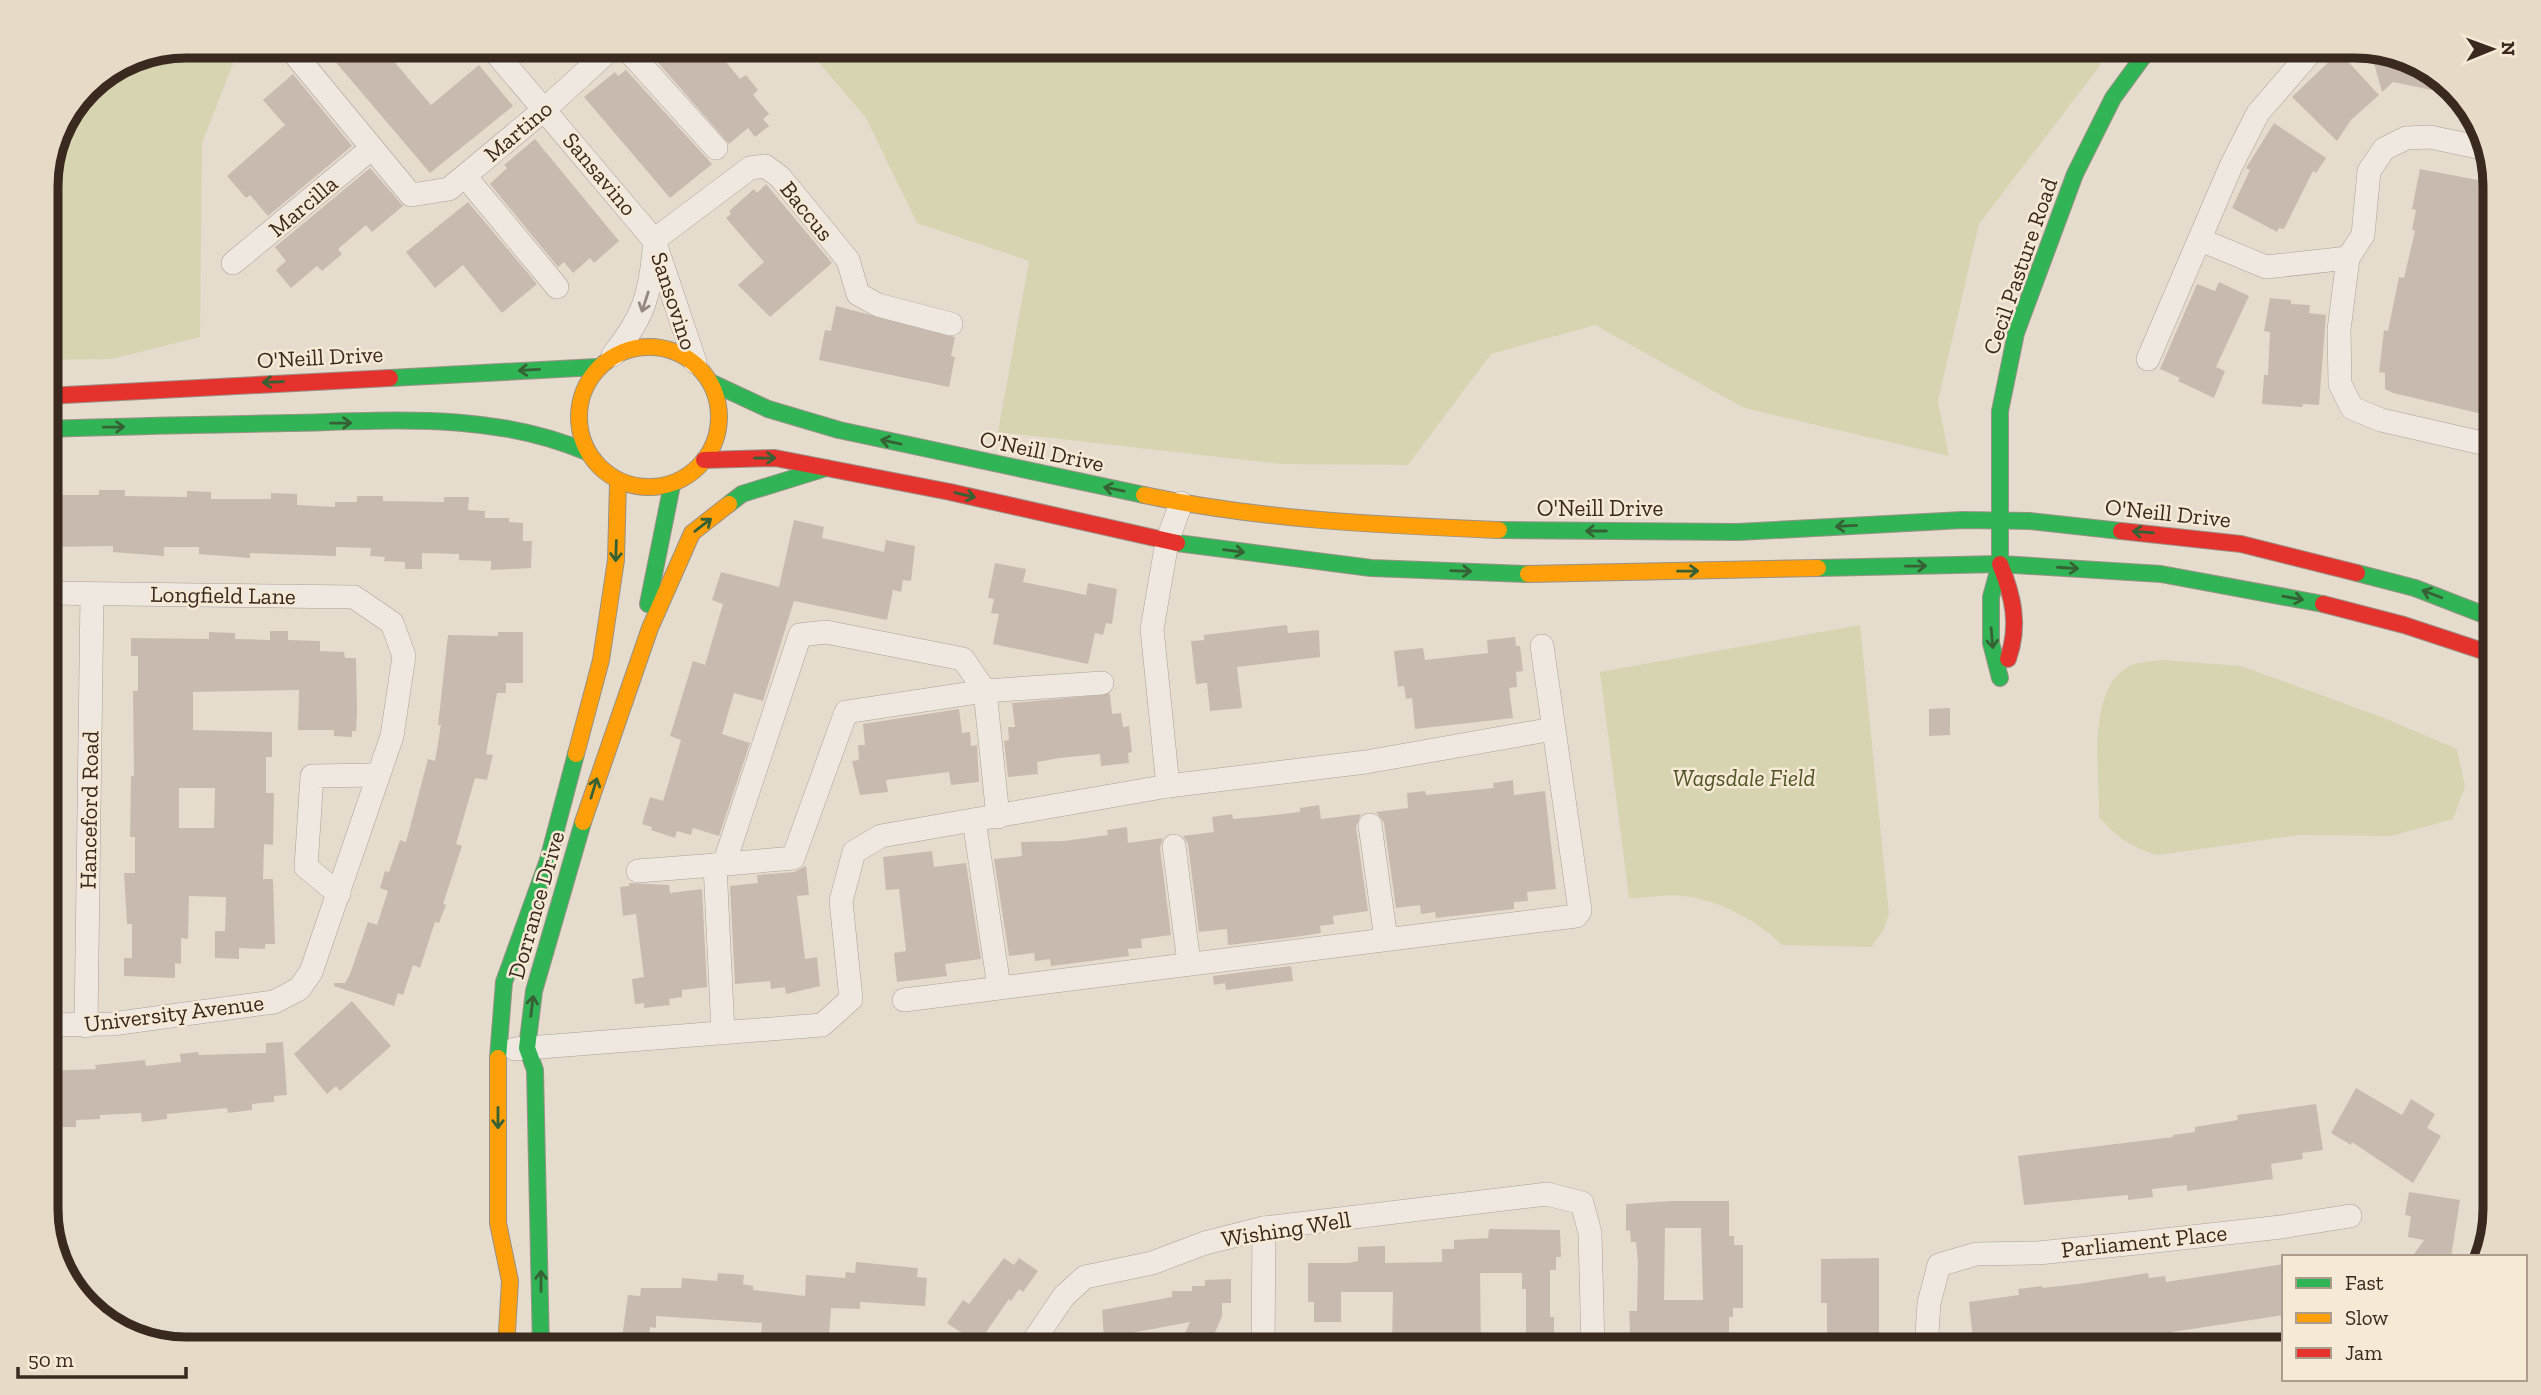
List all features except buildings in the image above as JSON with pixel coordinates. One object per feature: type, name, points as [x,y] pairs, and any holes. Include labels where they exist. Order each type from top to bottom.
[{"type":"main road","name":"Cecil Pasture Road","points":[[2000,564],[2015,597],[2014,646],[2000,678],[1992,643],[1991,597],[2000,564],[2000,411],[2016,333],[2075,174],[2113,98],[2142,58]]},
{"type":"main road","name":"O'Neill Drive","points":[[58,395],[605,361],[653,346],[676,351],[695,362],[710,382],[717,425],[712,447],[704,460],[682,481],[672,485]]},
{"type":"main road","points":[[605,361],[585,388],[580,411],[580,432],[587,452],[600,470],[618,483],[661,488],[672,485]]},
{"type":"main road","name":"O'Neill Drive","points":[[710,382],[768,408],[839,430],[1181,503],[1357,524],[1510,530],[1738,532],[1964,520],[2044,523],[2241,544],[2415,588],[2483,614]]},
{"type":"main road","points":[[58,429],[345,422],[495,423],[563,440],[587,452]]},
{"type":"main road","points":[[704,460],[775,458],[950,492],[1167,542],[1371,568],[1533,574],[2000,564],[2161,574],[2341,608],[2483,651]]},
{"type":"main road","points":[[650,628],[692,533],[742,494],[798,479],[825,468]]},
{"type":"main road","name":"Dorrance Drive","points":[[507,1337],[510,1281],[498,1223],[499,1050],[504,982],[548,860],[601,660],[616,560],[618,483]]},
{"type":"main road","name":"Dorrance Drive","points":[[541,1337],[541,1238],[535,1070],[527,1048],[534,991],[591,796],[650,628],[648,609],[653,563],[672,485]]},
{"type":"street","points":[[298,58],[372,148]]},
{"type":"street","name":"Sansavino","points":[[500,58],[654,240]]},
{"type":"street","name":"Martino","points":[[372,148],[411,195],[449,190],[601,58]]},
{"type":"street","points":[[635,58],[716,148]]},
{"type":"street","points":[[2148,359],[2231,166],[2258,113],[2306,58]]},
{"type":"street","points":[[2477,147],[2430,137],[2406,138],[2384,149],[2369,171],[2364,235],[2348,258],[2339,330],[2340,384],[2351,408],[2381,421],[2483,443]]},
{"type":"street","name":"Marcilla","points":[[233,263],[372,148]]},
{"type":"street","name":"Baccus","points":[[654,240],[750,168],[765,166],[780,177],[848,260],[858,294],[878,305],[951,324]]},
{"type":"street","points":[[465,176],[557,287]]},
{"type":"street","name":"Sansovino","points":[[605,361],[637,326],[651,282],[654,240]]},
{"type":"street","name":"Sansovino","points":[[654,240],[695,362]]},
{"type":"street","points":[[2201,240],[2266,267],[2348,258]]},
{"type":"street","points":[[1168,786],[1152,629],[1167,542],[1181,503]]},
{"type":"street","name":"Longfield Lane","points":[[58,593],[354,597],[392,624],[404,656],[391,736],[378,775]]},
{"type":"street","name":"Hanceford Road","points":[[86,1026],[92,594]]},
{"type":"street","points":[[723,1033],[719,864],[800,635],[826,632],[963,659],[985,691],[998,817]]},
{"type":"street","points":[[904,1000],[1579,914],[1542,646]]},
{"type":"street","points":[[638,870],[793,858],[846,712],[985,691],[1102,682]]},
{"type":"street","points":[[499,1050],[822,1025],[851,999],[841,901],[854,852],[881,836],[1168,786],[1366,762],[1553,729]]},
{"type":"street","points":[[378,775],[338,894],[306,867],[312,776],[378,775]]},
{"type":"street","points":[[974,820],[999,987]]},
{"type":"street","points":[[1370,825],[1386,939]]},
{"type":"street","points":[[1174,846],[1189,963]]},
{"type":"street","name":"University Avenue","points":[[58,1025],[86,1026],[274,1002],[299,989],[312,972],[338,894]]},
{"type":"street","name":"Wishing Well","points":[[1036,1337],[1064,1296],[1085,1277],[1152,1263],[1205,1243],[1264,1228],[1547,1194],[1582,1203],[1590,1233],[1593,1337]]},
{"type":"street","name":"Parliament Place","points":[[1927,1337],[1929,1303],[1939,1265],[1976,1254],[2038,1252],[2137,1243],[2350,1216]]},
{"type":"street","points":[[1262,1337],[1264,1228]]},
{"type":"green space","points":[[235,58],[202,143],[200,337],[111,359],[58,360],[58,177],[67,137],[84,108],[101,90],[137,67],[169,59]]},
{"type":"green space","points":[[815,58],[2103,58],[2099,67],[1979,224],[1938,401],[1949,456],[1744,408],[1595,325],[1491,354],[1408,465],[1281,464],[998,432],[1029,261],[917,223],[866,118]]},
{"type":"green space","name":"Wagsdale Field","points":[[1860,625],[1889,915],[1883,931],[1871,947],[1782,945],[1751,921],[1715,903],[1683,896],[1629,898],[1600,672]]},
{"type":"green space","points":[[2163,660],[2241,666],[2384,718],[2457,749],[2465,786],[2453,819],[2391,836],[2298,835],[2158,855],[2132,845],[2118,836],[2099,817],[2097,758],[2100,715],[2113,680],[2126,668],[2139,663]]},
{"type":"traffic: fast","points":[[2000,678],[1991,643],[1991,597],[2000,564],[2000,411],[2016,333],[2075,174],[2113,98],[2142,58]]},
{"type":"traffic: fast","points":[[390,378],[597,367]]},
{"type":"traffic: fast","points":[[710,382],[768,409],[839,430],[1144,495]]},
{"type":"traffic: fast","points":[[58,429],[439,421],[514,430],[587,452]]},
{"type":"traffic: fast","points":[[729,504],[742,494],[826,468]]},
{"type":"traffic: fast","points":[[648,604],[672,485]]},
{"type":"traffic: fast","points":[[1499,530],[1738,532],[1963,520],[2030,521],[2121,531]]},
{"type":"traffic: fast","points":[[1177,543],[1371,568],[1528,574]]},
{"type":"traffic: fast","points":[[1818,568],[2000,564],[2161,574],[2323,604]]},
{"type":"traffic: fast","points":[[2357,573],[2415,588],[2483,614]]},
{"type":"traffic: fast","points":[[498,1058],[504,982],[548,860],[576,754]]},
{"type":"traffic: fast","points":[[541,1337],[535,1070],[527,1048],[534,991],[583,822]]},
{"type":"traffic: slow","points":[[649,347],[676,352],[699,367],[714,390],[719,417],[714,444],[699,467],[676,482],[649,487],[622,482],[599,467],[584,444],[579,417],[584,390],[599,367],[622,352],[649,347]]},
{"type":"traffic: slow","points":[[576,754],[601,660],[616,560],[618,483]]},
{"type":"traffic: slow","points":[[1144,495],[1276,516],[1499,530]]},
{"type":"traffic: slow","points":[[583,822],[650,628],[692,533],[729,504]]},
{"type":"traffic: slow","points":[[1528,574],[1818,568]]},
{"type":"traffic: slow","points":[[498,1058],[498,1223],[510,1281],[507,1337]]},
{"type":"traffic: jam","points":[[58,395],[390,378]]},
{"type":"traffic: jam","points":[[704,460],[775,458],[950,492],[1177,543]]},
{"type":"traffic: jam","points":[[2121,531],[2241,544],[2357,573]]},
{"type":"traffic: jam","points":[[2000,564],[2008,588],[2014,622],[2008,659]]},
{"type":"traffic: jam","points":[[2323,604],[2404,625],[2483,651]]}]
